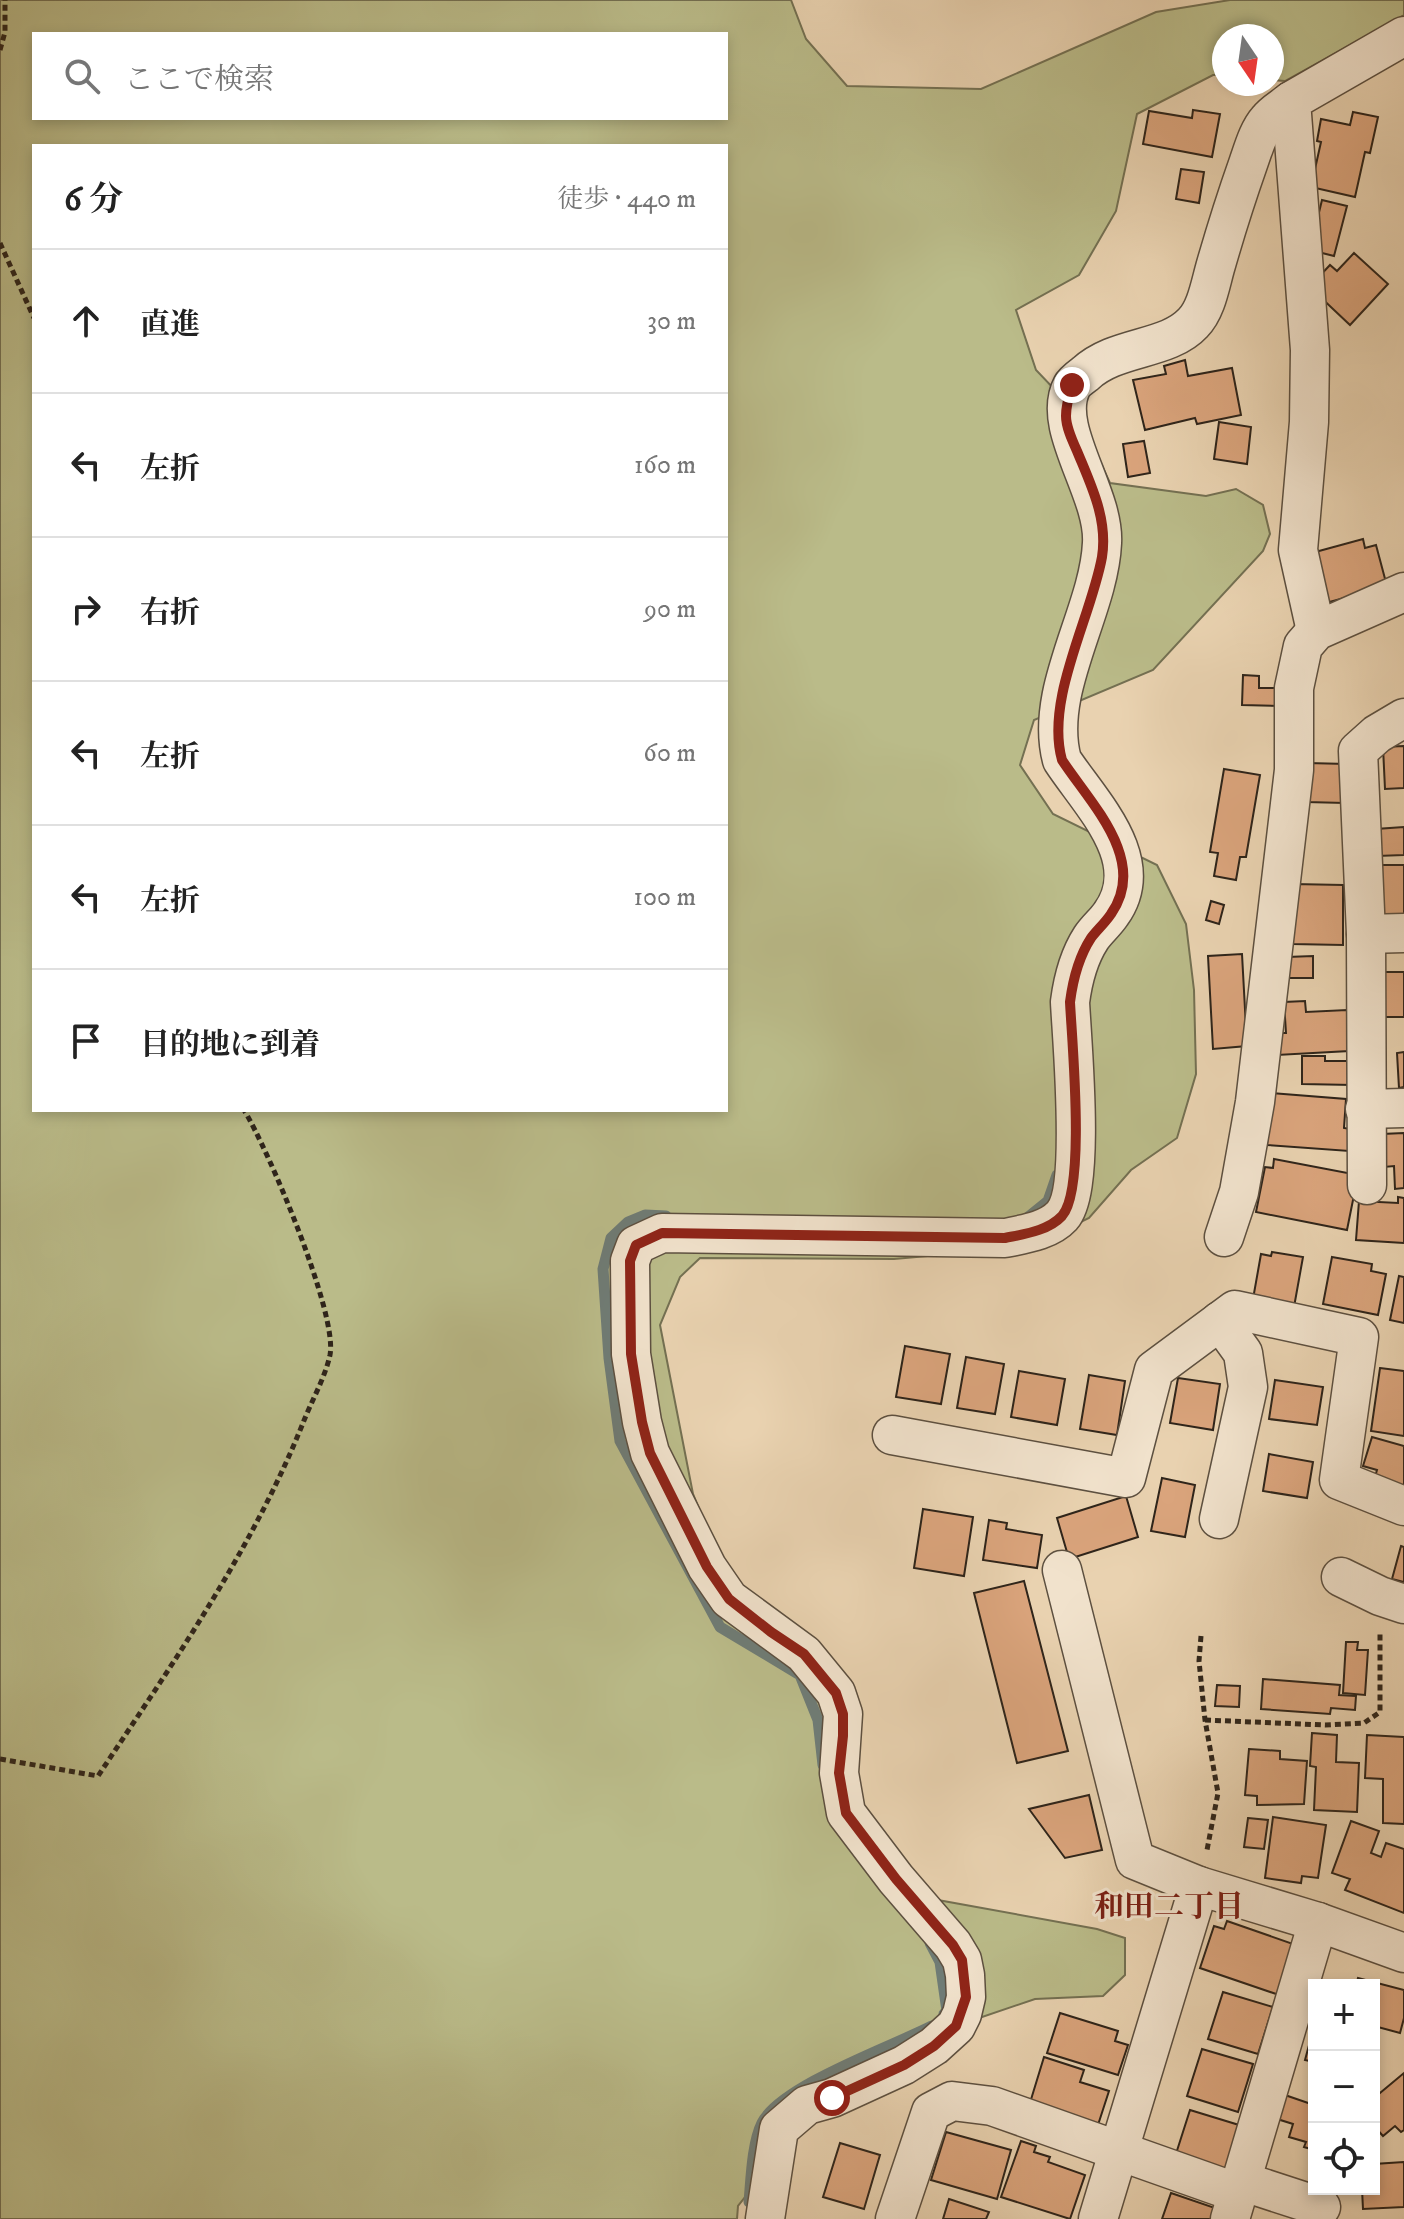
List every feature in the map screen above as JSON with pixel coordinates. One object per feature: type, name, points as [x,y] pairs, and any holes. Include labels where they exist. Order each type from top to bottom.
[{"type":"street","points":[[765,2219],[779,2129],[807,2105],[832,2098],[904,2065],[934,2046],[956,2026],[962,2014],[966,1997],[965,1975],[962,1960],[953,1945],[896,1879],[846,1813],[839,1773],[843,1714],[836,1693],[804,1654],[756,1621],[724,1592],[707,1567],[650,1453],[631,1354],[630,1261],[636,1245],[662,1233],[1005,1238],[1045,1228],[1060,1219],[1068,1208],[1076,1165],[1072,984],[1077,965],[1091,938],[1112,913],[1123,880],[1118,847],[1110,827],[1062,760],[1058,749],[1062,696],[1102,557],[1103,529],[1099,505],[1066,418],[1072,385],[1094,365],[1114,354],[1179,333],[1194,322],[1207,296],[1255,145],[1267,120],[1291,101],[1404,36]]},
{"type":"street","points":[[1291,101],[1310,350],[1309,422],[1298,550],[1316,631]]},
{"type":"street","points":[[1224,1237],[1239,1192],[1255,1102],[1294,770],[1294,688],[1303,646],[1316,631],[1404,592]]},
{"type":"street","points":[[1367,1185],[1366,934],[1358,751],[1377,734],[1404,718]]},
{"type":"street","points":[[1366,934],[1404,933]]},
{"type":"street","points":[[1365,1109],[1404,1108]]},
{"type":"street","points":[[892,1435],[1126,1478],[1154,1370],[1235,1310],[1359,1337],[1339,1480],[1404,1506]]},
{"type":"street","points":[[1219,1519],[1248,1387],[1243,1353],[1220,1321]]},
{"type":"street","points":[[1062,1570],[1135,1860],[1199,1886],[1318,1922],[1404,1953]]},
{"type":"street","points":[[1341,1577],[1392,1600]]},
{"type":"street","points":[[1098,2219],[1199,1886]]},
{"type":"street","points":[[1236,2198],[1318,1922]]},
{"type":"street","points":[[895,2219],[931,2112],[952,2101],[992,2106],[1120,2150],[1236,2198],[1321,2207]]},
{"type":"path","points":[[0,50],[5,32],[5,0]]},
{"type":"path","points":[[0,243],[32,314]]},
{"type":"path","points":[[0,1759],[98,1776],[232,1567],[290,1454],[331,1354],[324,1310],[302,1238],[245,1112]]},
{"type":"path","points":[[1205,1720],[1325,1725],[1364,1723],[1380,1712],[1392,1600]]},
{"type":"path","points":[[1199,1886],[1218,1793],[1205,1720],[1199,1661],[1201,1636]]},
{"type":"green space","points":[[0,0],[791,0],[806,39],[847,86],[981,89],[1156,12],[1230,0],[1404,0],[1404,15],[1285,81],[1284,24],[1212,24],[1212,76],[1137,114],[1116,211],[1079,275],[1016,310],[1036,370],[1078,414],[1110,483],[1206,496],[1236,489],[1263,505],[1270,534],[1263,551],[1153,670],[1034,720],[1020,765],[1053,814],[1157,865],[1186,924],[1194,990],[1196,1074],[1177,1138],[1131,1170],[1089,1218],[1030,1247],[894,1259],[700,1258],[680,1277],[660,1325],[693,1494],[738,1605],[822,1673],[850,1822],[938,1900],[1097,1929],[1125,1938],[1125,1975],[1103,1996],[1035,1999],[944,2030],[808,2118],[738,2206],[737,2219],[0,2219]]},
{"type":"building","points":[[1193,110],[1220,114],[1212,157],[1143,144],[1149,111],[1192,118]]},
{"type":"building","points":[[1353,112],[1378,117],[1370,153],[1365,152],[1355,197],[1311,187],[1321,142],[1317,141],[1321,119],[1350,125]]},
{"type":"building","points":[[1181,169],[1204,172],[1199,203],[1176,199]]},
{"type":"building","points":[[1322,200],[1347,206],[1334,256],[1310,250]]},
{"type":"building","points":[[1354,253],[1388,284],[1350,325],[1316,293],[1313,283],[1330,265],[1337,271]]},
{"type":"building","points":[[1185,360],[1188,376],[1232,368],[1241,415],[1197,424],[1195,418],[1145,430],[1133,380],[1166,374],[1164,366]]},
{"type":"building","points":[[1219,422],[1251,427],[1247,464],[1214,459]]},
{"type":"building","points":[[1144,441],[1150,473],[1128,477],[1123,444]]},
{"type":"building","points":[[1363,539],[1365,548],[1376,545],[1388,590],[1374,590],[1322,604],[1308,554]]},
{"type":"building","points":[[1243,675],[1259,676],[1259,688],[1283,688],[1282,706],[1242,705]]},
{"type":"building","points":[[1404,746],[1404,788],[1385,789],[1383,747]]},
{"type":"building","points":[[1307,763],[1347,764],[1345,803],[1306,802]]},
{"type":"building","points":[[1224,769],[1260,775],[1246,857],[1240,857],[1236,880],[1214,876],[1218,853],[1210,852]]},
{"type":"building","points":[[1404,827],[1404,855],[1377,856],[1376,829]]},
{"type":"building","points":[[1381,865],[1404,865],[1404,918],[1380,917]]},
{"type":"building","points":[[1293,884],[1343,885],[1343,945],[1292,944]]},
{"type":"building","points":[[1211,901],[1224,905],[1219,924],[1206,920]]},
{"type":"building","points":[[1242,954],[1247,1046],[1213,1049],[1208,956]]},
{"type":"building","points":[[1313,956],[1313,978],[1287,978],[1287,957]]},
{"type":"building","points":[[1376,972],[1404,972],[1404,1017],[1376,1017]]},
{"type":"building","points":[[1305,1001],[1306,1012],[1347,1010],[1349,1051],[1277,1055],[1276,1033],[1286,1033],[1284,1002]]},
{"type":"building","points":[[1404,1052],[1404,1087],[1399,1088],[1397,1053]]},
{"type":"building","points":[[1302,1056],[1325,1056],[1325,1061],[1354,1061],[1353,1085],[1302,1084]]},
{"type":"building","points":[[1271,1093],[1346,1099],[1344,1128],[1350,1129],[1349,1151],[1267,1145]]},
{"type":"building","points":[[1404,1133],[1404,1188],[1395,1189],[1394,1166],[1384,1167],[1382,1134]]},
{"type":"building","points":[[1274,1159],[1358,1175],[1347,1230],[1256,1212],[1265,1167],[1273,1168]]},
{"type":"building","points":[[1398,1197],[1404,1198],[1404,1243],[1356,1240],[1359,1201],[1398,1203]]},
{"type":"building","points":[[1272,1252],[1303,1257],[1294,1307],[1253,1299],[1261,1254],[1271,1256]]},
{"type":"building","points":[[1332,1257],[1372,1264],[1371,1271],[1386,1274],[1378,1315],[1323,1304]]},
{"type":"building","points":[[1399,1276],[1404,1277],[1404,1323],[1390,1320]]},
{"type":"building","points":[[905,1346],[950,1354],[941,1404],[896,1397]]},
{"type":"building","points":[[966,1357],[1004,1364],[995,1414],[957,1408]]},
{"type":"building","points":[[1380,1368],[1404,1371],[1404,1436],[1371,1431]]},
{"type":"building","points":[[1019,1371],[1065,1379],[1057,1425],[1011,1417]]},
{"type":"building","points":[[1089,1375],[1125,1381],[1117,1435],[1080,1429]]},
{"type":"building","points":[[1178,1378],[1220,1384],[1213,1430],[1170,1423]]},
{"type":"building","points":[[1275,1380],[1323,1387],[1317,1425],[1269,1419]]},
{"type":"building","points":[[1372,1437],[1404,1446],[1404,1486],[1375,1477],[1377,1470],[1363,1466]]},
{"type":"building","points":[[1269,1454],[1313,1462],[1307,1498],[1263,1491]]},
{"type":"building","points":[[1162,1478],[1195,1485],[1185,1537],[1151,1531]]},
{"type":"building","points":[[1126,1496],[1138,1537],[1069,1559],[1057,1518]]},
{"type":"building","points":[[923,1509],[973,1517],[964,1576],[914,1568]]},
{"type":"building","points":[[989,1520],[1007,1523],[1006,1529],[1042,1535],[1037,1568],[983,1560]]},
{"type":"building","points":[[1401,1546],[1404,1547],[1404,1582],[1392,1579]]},
{"type":"building","points":[[1024,1581],[1068,1751],[1017,1763],[974,1593]]},
{"type":"building","points":[[1346,1642],[1358,1642],[1357,1650],[1368,1650],[1365,1695],[1343,1693]]},
{"type":"building","points":[[1263,1679],[1340,1685],[1339,1695],[1356,1696],[1355,1710],[1331,1708],[1330,1714],[1261,1709]]},
{"type":"building","points":[[1217,1685],[1240,1686],[1239,1707],[1215,1706]]},
{"type":"building","points":[[1312,1733],[1337,1735],[1336,1762],[1359,1763],[1357,1812],[1314,1810],[1316,1767],[1310,1766]]},
{"type":"building","points":[[1367,1735],[1404,1737],[1404,1824],[1383,1823],[1383,1779],[1365,1778]]},
{"type":"building","points":[[1249,1749],[1280,1751],[1280,1759],[1307,1761],[1304,1804],[1257,1805],[1257,1796],[1245,1795]]},
{"type":"building","points":[[1089,1795],[1102,1850],[1065,1858],[1029,1809]]},
{"type":"building","points":[[1273,1817],[1326,1825],[1318,1878],[1302,1876],[1301,1883],[1265,1878]]},
{"type":"building","points":[[1248,1818],[1268,1820],[1264,1849],[1244,1847]]},
{"type":"building","points":[[1351,1821],[1379,1831],[1371,1853],[1381,1857],[1386,1843],[1404,1849],[1404,1913],[1345,1890],[1350,1879],[1332,1873]]},
{"type":"building","points":[[1227,1921],[1296,1945],[1279,1995],[1200,1968],[1214,1926],[1224,1929]]},
{"type":"building","points":[[1380,1984],[1404,1990],[1404,2018],[1400,2033],[1380,2028]]},
{"type":"building","points":[[1223,1992],[1273,2007],[1258,2054],[1208,2039]]},
{"type":"building","points":[[1060,2013],[1118,2031],[1115,2041],[1128,2045],[1118,2075],[1047,2053]]},
{"type":"building","points":[[1202,2049],[1253,2064],[1238,2112],[1187,2096]]},
{"type":"building","points":[[1044,2057],[1084,2070],[1080,2082],[1109,2091],[1097,2128],[1029,2106]]},
{"type":"building","points":[[1404,2073],[1404,2130],[1401,2132],[1395,2126],[1383,2136],[1380,2133],[1380,2093]]},
{"type":"building","points":[[1282,2094],[1308,2103],[1308,2148],[1304,2147],[1306,2142],[1289,2137],[1293,2124],[1274,2118]]},
{"type":"building","points":[[1190,2110],[1239,2125],[1223,2176],[1174,2160]]},
{"type":"building","points":[[946,2132],[1011,2150],[997,2199],[931,2180]]},
{"type":"building","points":[[1021,2141],[1036,2146],[1034,2152],[1050,2157],[1048,2162],[1085,2175],[1070,2219],[1001,2197]]},
{"type":"building","points":[[840,2143],[880,2155],[864,2209],[823,2197]]},
{"type":"building","points":[[1404,2162],[1404,2207],[1363,2209],[1362,2195],[1380,2195],[1380,2164]]},
{"type":"building","points":[[1171,2193],[1215,2208],[1211,2219],[1162,2219]]},
{"type":"building","points":[[949,2199],[989,2212],[986,2219],[943,2219]]},
{"type":"waterway","points":[[1027,1218],[1048,1201],[1057,1175]]},
{"type":"waterway","points":[[666,1216],[645,1215],[628,1222],[611,1238],[603,1269],[609,1358],[620,1441],[720,1627],[800,1675],[818,1720],[823,1765]]},
{"type":"waterway","points":[[930,1943],[940,1962],[947,2011],[944,2014]]},
{"type":"waterway","points":[[749,2202],[756,2141],[762,2123],[773,2109],[813,2081],[932,2026]]},
{"type":"district","name":"和田二丁目","points":[[1169,1907]]},
{"type":"route","points":[[832,2098],[904,2065],[934,2046],[956,2026],[966,1997],[962,1960],[846,1813],[839,1773],[843,1714],[836,1693],[794,1645],[771,1632],[729,1599],[707,1567],[676,1508],[650,1453],[642,1422],[631,1354],[630,1261],[636,1245],[662,1233],[1005,1238],[1045,1228],[1060,1219],[1068,1208],[1076,1165],[1072,984],[1077,965],[1091,938],[1112,913],[1123,880],[1118,847],[1110,827],[1071,774],[1058,749],[1062,696],[1102,557],[1103,529],[1099,505],[1066,418],[1072,385]]}]
